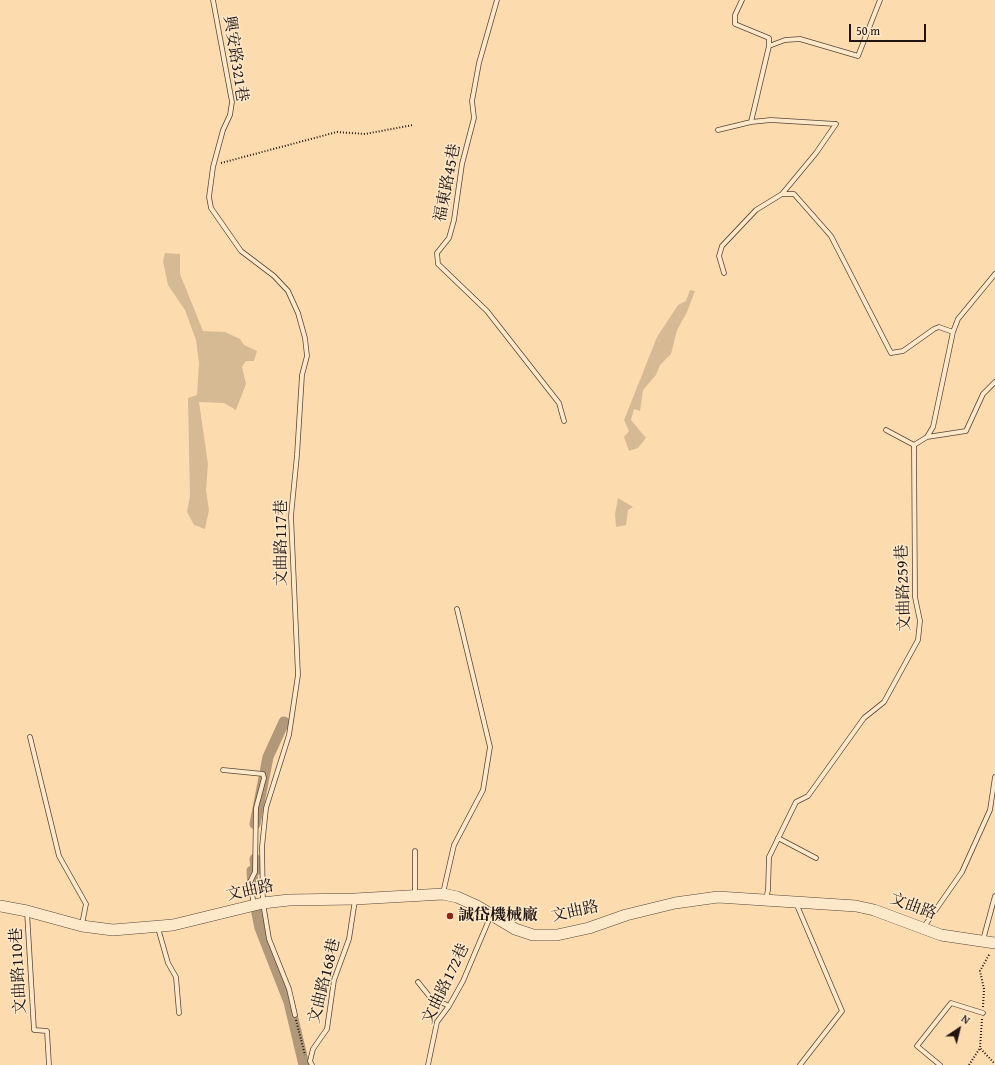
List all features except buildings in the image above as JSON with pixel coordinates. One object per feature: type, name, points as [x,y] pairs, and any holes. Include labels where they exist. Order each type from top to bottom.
[{"type":"street","name":"文曲路","points":[[0,906],[27,911],[82,926],[113,930],[158,928],[258,904],[289,900],[355,899],[415,894],[443,894],[457,897],[491,914],[515,929],[532,935],[557,934],[589,928],[626,915],[675,903],[718,897],[856,906],[940,935],[982,943],[995,943]]},
{"type":"lane","name":"興安路321巷","points":[[213,0],[232,102],[230,115],[222,130],[213,167]]},
{"type":"lane","name":"福東路45巷","points":[[497,0],[479,63],[472,101],[474,118],[462,164],[454,220],[448,238],[437,253],[438,264],[487,311],[560,403],[564,421]]},
{"type":"lane","points":[[742,0],[735,15],[735,24],[769,38],[769,46],[751,122]]},
{"type":"lane","points":[[769,46],[786,40],[800,39],[858,56],[880,0]]},
{"type":"lane","points":[[718,130],[751,122],[771,120],[836,124],[816,153],[782,194],[756,210],[722,246],[718,256],[724,273]]},
{"type":"lane","name":"文曲路117巷","points":[[213,167],[209,197],[211,208],[241,251],[274,276],[288,290],[298,313],[306,338],[307,356],[302,375],[298,455],[291,516],[298,675],[289,735],[266,808],[258,904]]},
{"type":"lane","points":[[782,194],[794,194],[831,236],[891,353],[902,351],[939,327],[953,332]]},
{"type":"lane","points":[[927,438],[933,427],[953,332],[958,319],[995,274]]},
{"type":"lane","points":[[886,430],[914,446],[927,438],[966,431],[983,394],[995,382]]},
{"type":"lane","name":"文曲路259巷","points":[[766,899],[768,890],[769,857],[796,802],[808,796],[864,718],[884,702],[918,640],[920,620],[915,597],[914,446]]},
{"type":"lane","points":[[443,894],[454,845],[484,790],[490,747],[457,609]]},
{"type":"lane","points":[[30,737],[59,856],[86,904],[82,926]]},
{"type":"lane","points":[[223,770],[263,774],[264,778],[256,808],[255,872],[250,882],[269,940],[289,989],[295,1015]]},
{"type":"lane","points":[[923,928],[962,872],[990,810],[995,777]]},
{"type":"lane","points":[[778,838],[816,858]]},
{"type":"lane","points":[[415,851],[415,894]]},
{"type":"lane","points":[[982,943],[995,896]]},
{"type":"lane","name":"文曲路168巷","points":[[311,1063],[314,1049],[327,1029],[334,980],[349,939],[355,899]]},
{"type":"lane","points":[[795,901],[842,1011],[800,1065]]},
{"type":"lane","name":"文曲路110巷","points":[[27,911],[34,1030],[47,1031],[49,1065]]},
{"type":"lane","name":"文曲路172巷","points":[[428,1065],[437,1022],[449,1006],[471,964],[491,914]]},
{"type":"lane","points":[[158,928],[168,963],[176,977],[179,1013]]},
{"type":"lane","points":[[418,982],[430,997],[449,1006]]},
{"type":"lane","points":[[940,1065],[917,1046],[951,1003],[982,1013]]},
{"type":"path","points":[[213,167],[234,158],[337,132],[365,134],[413,125]]},
{"type":"path","points":[[295,1015],[306,1059],[311,1063]]},
{"type":"path","points":[[969,1065],[980,1048]]},
{"type":"shaded area","points":[[165,253],[180,254],[180,274],[203,331],[225,332],[240,339],[244,345],[257,351],[254,361],[246,361],[242,367],[246,384],[236,410],[224,403],[199,402],[208,464],[206,490],[209,510],[205,529],[194,525],[187,512],[190,496],[188,398],[197,395],[199,363],[196,340],[185,310],[168,285],[163,261]]},
{"type":"shaded area","points":[[690,290],[695,291],[687,312],[677,330],[671,354],[660,365],[656,375],[643,390],[640,411],[634,409],[631,420],[646,438],[638,448],[629,451],[624,437],[629,431],[624,420],[657,337],[678,305],[686,301]]},
{"type":"shaded area","points":[[618,498],[633,507],[628,510],[626,525],[616,527],[615,514]]},
{"type":"waterway","points":[[255,824],[268,757],[284,722]]},
{"type":"waterway","points":[[253,889],[252,871],[256,870],[255,859]]},
{"type":"waterway","points":[[255,904],[260,928],[289,1002],[304,1065]]},
{"type":"place","name":"誠岱機械廠","points":[[450,916]]}]
